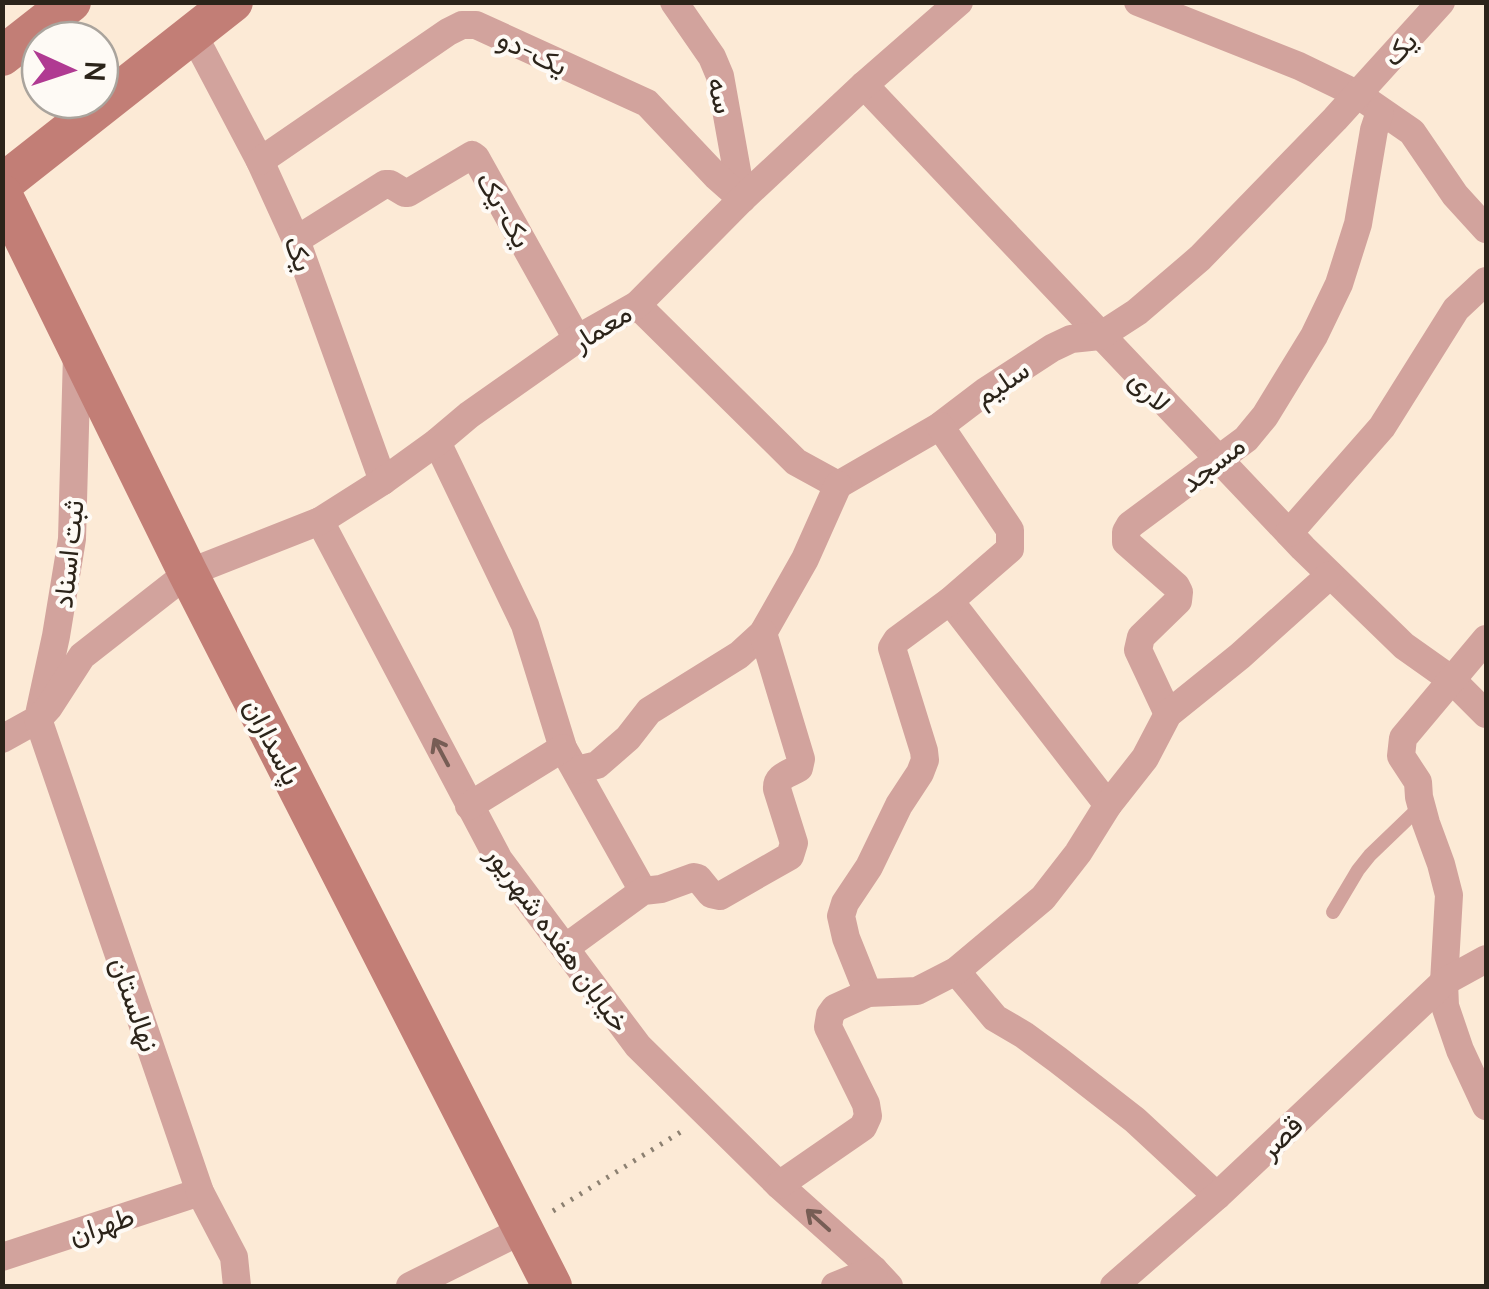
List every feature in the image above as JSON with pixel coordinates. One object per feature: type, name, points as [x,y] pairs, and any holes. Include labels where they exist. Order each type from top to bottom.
[{"type":"street","points":[[2,56],[72,2]]},
{"type":"street","points":[[120,81],[194,34],[234,2]]},
{"type":"street","name":"سه","points":[[674,2],[712,56],[720,76],[742,199]]},
{"type":"street","name":"معمار","points":[[38,719],[82,656],[188,573],[320,521],[383,481],[578,339],[637,305],[742,199],[958,2]]},
{"type":"street","name":"یک","points":[[1357,94],[1441,2]]},
{"type":"street","points":[[1152,5],[1357,94],[1412,132],[1455,195],[1486,229]]},
{"type":"street","name":"یک-دو","points":[[260,162],[448,32],[462,25],[476,25],[648,103],[742,199]]},
{"type":"street","name":"یک","points":[[194,34],[296,240],[383,481]]},
{"type":"street","name":"لاری","points":[[864,85],[1288,533],[1416,656],[1452,680],[1486,714]]},
{"type":"street","name":"سلیم","points":[[838,485],[940,426],[1052,348],[1071,339],[1100,336],[1137,312],[1200,258],[1357,94]]},
{"type":"street","name":"مسجد","points":[[1168,714],[1138,644],[1178,601],[1180,592],[1126,542],[1126,532],[1130,524],[1246,439],[1265,416],[1314,336],[1339,284],[1358,224],[1380,112]]},
{"type":"street","points":[[2,184],[65,120]]},
{"type":"street","name":"یک-یک","points":[[296,240],[385,184],[408,193],[472,155],[578,339]]},
{"type":"street","name":"پاسداران","points":[[2,194],[188,573],[552,1286]]},
{"type":"street","points":[[1288,533],[1382,427],[1456,309],[1486,281]]},
{"type":"street","points":[[469,806],[570,759],[596,765],[628,738],[649,711],[739,655],[763,633],[804,559],[838,485],[796,462],[637,305]]},
{"type":"street","name":"ثبت اسناد","points":[[38,719],[72,539],[77,346]]},
{"type":"street","points":[[868,993],[841,916],[925,760],[892,648],[1010,549],[1010,530],[940,426]]},
{"type":"street","points":[[438,442],[526,625],[570,759],[643,891]]},
{"type":"street","name":"خیابان هفده شهریور","points":[[320,521],[499,860],[638,1046],[779,1185],[882,1278]]},
{"type":"street","points":[[779,1185],[862,1127],[868,1116],[866,1104],[828,1027],[835,1008],[868,993],[918,991],[956,971],[1043,898],[1145,758],[1168,714],[1330,575]]},
{"type":"street","points":[[950,601],[1108,804]]},
{"type":"street","points":[[565,948],[643,891],[694,877],[710,894],[720,896],[794,850],[776,782],[800,768],[802,759],[763,633]]},
{"type":"street","points":[[1486,639],[1403,738],[1401,746],[1401,756],[1418,782],[1421,806],[1449,895],[1445,1006],[1486,1106]]},
{"type":"street","points":[[2,739],[38,719]]},
{"type":"street","name":"نهالستان","points":[[38,719],[200,1192],[234,1257],[237,1286]]},
{"type":"street","name":"قصر","points":[[1114,1286],[1217,1196],[1444,982],[1486,959]]},
{"type":"street","points":[[956,971],[995,1018],[1024,1035],[1135,1120],[1217,1196]]},
{"type":"street","name":"طهران","points":[[2,1258],[200,1192]]},
{"type":"street","points":[[410,1286],[523,1230]]},
{"type":"street","points":[[835,1286],[882,1278]]},
{"type":"lane","points":[[1333,912],[1370,855],[1421,806]]},
{"type":"path","points":[[523,1230],[708,1115]]}]
